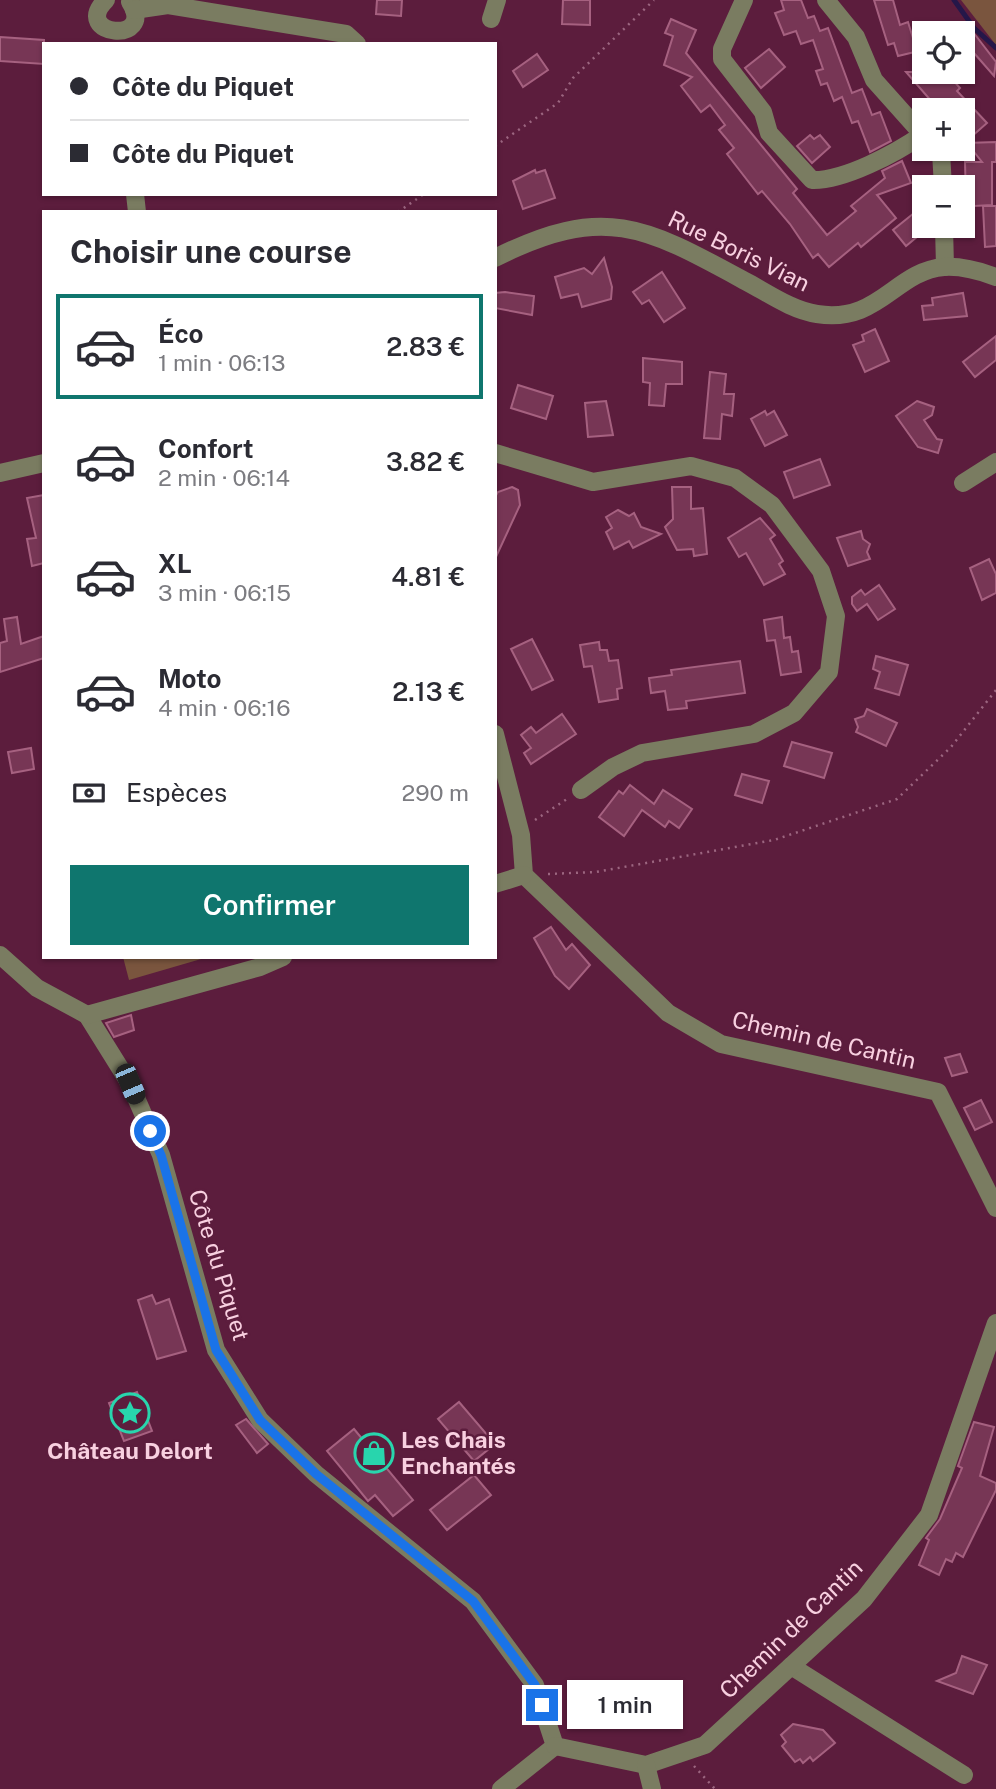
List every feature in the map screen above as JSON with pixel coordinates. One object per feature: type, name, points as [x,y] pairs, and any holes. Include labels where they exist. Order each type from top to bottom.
[{"type":"street","points":[[491,19],[497,0]]},
{"type":"street","points":[[744,0],[722,49],[722,59],[726,68],[763,112],[769,133],[803,173],[812,180],[832,177],[901,150],[912,142]]},
{"type":"street","points":[[826,0],[856,37],[874,80],[912,123]]},
{"type":"street","points":[[98,2],[100,23],[115,38],[130,26],[130,5],[168,5],[346,34],[355,42]]},
{"type":"street","name":"Rue Boris Vian","points":[[497,257],[561,232],[601,227],[638,230],[664,238],[790,305],[824,315],[857,312],[873,306],[918,276],[945,267]]},
{"type":"street","points":[[944,238],[945,267],[996,277]]},
{"type":"street","points":[[497,454],[593,482],[691,466],[735,478],[772,505],[821,571],[836,616],[829,672],[794,713],[754,734],[628,758],[581,790]]},
{"type":"street","points":[[963,484],[996,461]]},
{"type":"street","points":[[0,473],[42,463]]},
{"type":"street","points":[[497,741],[520,830],[524,874],[497,883]]},
{"type":"street","name":"Chemin de Cantin","points":[[524,874],[668,1013],[721,1045],[938,1092],[996,1208]]},
{"type":"street","points":[[0,955],[37,988],[88,1015],[260,967],[278,959]]},
{"type":"street","name":"Côte du Piquet","points":[[88,1015],[130,1084],[161,1155],[216,1350],[260,1420],[316,1474],[473,1601],[535,1685],[555,1746]]},
{"type":"street","name":"Chemin de Cantin","points":[[646,1765],[685,1749],[705,1745],[864,1599],[929,1515],[996,1323]]},
{"type":"street","points":[[790,1666],[964,1775]]},
{"type":"street","points":[[501,1789],[555,1746],[646,1765],[652,1789]]},
{"type":"path","points":[[497,145],[558,103],[573,78],[654,0]]},
{"type":"path","points":[[401,210],[421,196]]},
{"type":"path","points":[[524,874],[596,872],[774,840],[897,799],[951,747],[996,690]]},
{"type":"path","points":[[520,830],[581,790]]},
{"type":"path","points":[[685,1749],[698,1774],[715,1789]]},
{"type":"shaded area","points":[[961,0],[996,0],[996,45]]},
{"type":"shaded area","points":[[124,959],[201,959],[129,980]]},
{"type":"building","points":[[377,0],[402,0],[401,16],[376,14]]},
{"type":"building","points":[[563,0],[590,0],[590,25],[562,24]]},
{"type":"building","points":[[781,0],[801,0],[808,18],[814,16],[820,31],[828,28],[852,93],[862,89],[872,115],[880,112],[891,141],[870,152],[858,121],[852,123],[842,97],[834,101],[827,83],[821,85],[816,71],[823,69],[813,40],[801,44],[796,31],[784,35],[775,13],[784,10]]},
{"type":"building","points":[[874,0],[893,0],[900,25],[908,22],[912,35],[912,53],[898,56],[894,43],[888,45]]},
{"type":"building","points":[[671,19],[696,30],[686,53],[797,189],[793,193],[827,235],[856,211],[851,206],[885,178],[882,171],[902,161],[911,183],[877,195],[896,218],[861,247],[858,243],[829,267],[818,254],[813,258],[790,224],[762,191],[758,194],[727,154],[734,148],[719,130],[725,125],[710,105],[701,112],[681,86],[692,77],[664,65],[673,36],[665,33]]},
{"type":"building","points":[[975,35],[996,62],[994,76],[975,54]]},
{"type":"building","points":[[0,37],[44,40],[42,64],[0,61]]},
{"type":"building","points":[[769,49],[785,67],[761,88],[745,68]]},
{"type":"building","points":[[537,54],[548,70],[523,87],[513,71]]},
{"type":"building","points":[[916,84],[956,84],[960,88],[957,91],[964,98],[929,98]]},
{"type":"building","points":[[975,110],[987,123],[975,134]]},
{"type":"building","points":[[810,135],[814,139],[820,135],[830,147],[812,163],[797,146]]},
{"type":"building","points":[[996,142],[996,162],[992,162],[992,205],[975,206],[975,175],[965,175],[965,162],[982,162],[975,153],[975,143]]},
{"type":"building","points":[[535,170],[536,173],[545,170],[555,198],[523,209],[513,181]]},
{"type":"building","points":[[983,206],[996,206],[996,246],[985,247]]},
{"type":"building","points":[[912,215],[912,238],[916,238],[906,246],[893,230]]},
{"type":"building","points":[[604,258],[612,287],[611,299],[582,307],[578,294],[561,298],[555,277],[584,268],[592,274]]},
{"type":"building","points":[[662,272],[685,308],[664,322],[649,300],[642,304],[633,292]]},
{"type":"building","points":[[497,293],[534,296],[532,315],[497,308]]},
{"type":"building","points":[[963,293],[967,316],[924,320],[922,306],[933,305],[932,298]]},
{"type":"building","points":[[875,329],[889,361],[865,372],[853,345],[864,341],[862,335]]},
{"type":"building","points":[[996,336],[996,360],[975,377],[963,362]]},
{"type":"building","points":[[643,358],[682,362],[682,384],[666,384],[664,406],[649,405],[650,383],[643,382]]},
{"type":"building","points":[[710,372],[726,374],[724,394],[734,394],[732,416],[722,414],[720,439],[704,438]]},
{"type":"building","points":[[518,385],[553,396],[546,419],[511,408]]},
{"type":"building","points":[[606,401],[613,435],[588,437],[585,403]]},
{"type":"building","points":[[917,401],[934,407],[932,415],[924,420],[937,439],[942,440],[938,453],[918,447],[896,416]]},
{"type":"building","points":[[765,411],[767,415],[774,411],[787,435],[765,446],[751,419]]},
{"type":"building","points":[[820,459],[830,485],[794,498],[784,472]]},
{"type":"building","points":[[512,487],[518,490],[520,505],[497,555],[497,494]]},
{"type":"building","points":[[672,487],[691,487],[691,509],[703,508],[707,554],[694,556],[693,549],[677,550],[665,527],[673,519]]},
{"type":"building","points":[[42,495],[42,564],[32,566],[27,539],[36,538],[27,498]]},
{"type":"building","points":[[618,510],[629,516],[634,513],[641,527],[661,534],[633,548],[629,541],[614,549],[606,532],[612,528],[606,517]]},
{"type":"building","points":[[760,518],[775,535],[770,539],[783,561],[779,564],[785,574],[764,585],[746,553],[739,557],[728,538]]},
{"type":"building","points":[[861,531],[863,539],[870,544],[867,552],[870,559],[848,566],[837,538]]},
{"type":"building","points":[[989,559],[996,574],[996,593],[982,600],[970,568]]},
{"type":"building","points":[[879,585],[895,609],[878,620],[867,604],[857,611],[852,604],[852,597],[861,590],[865,595]]},
{"type":"building","points":[[17,617],[21,644],[42,637],[42,659],[0,672],[0,643],[7,641],[4,619]]},
{"type":"building","points":[[782,617],[784,638],[790,637],[792,652],[798,651],[801,672],[781,675],[775,640],[767,641],[764,620]]},
{"type":"building","points":[[532,639],[553,680],[532,690],[511,649]]},
{"type":"building","points":[[599,642],[600,650],[607,650],[609,661],[618,660],[622,688],[617,689],[618,699],[599,702],[592,666],[584,667],[580,645]]},
{"type":"building","points":[[876,656],[908,665],[899,695],[875,688],[880,672],[873,669]]},
{"type":"building","points":[[740,661],[745,693],[686,701],[687,708],[668,710],[665,691],[651,693],[649,678],[672,675],[671,670]]},
{"type":"building","points":[[867,709],[897,723],[886,746],[856,732],[858,727],[855,719],[864,716]]},
{"type":"building","points":[[562,714],[576,734],[531,764],[524,753],[531,748],[521,735],[531,727],[536,733]]},
{"type":"building","points":[[792,742],[832,753],[824,778],[784,766]]},
{"type":"building","points":[[31,748],[34,769],[12,773],[8,752]]},
{"type":"building","points":[[742,774],[769,781],[762,803],[735,795]]},
{"type":"building","points":[[630,785],[654,804],[663,790],[692,809],[679,828],[669,821],[665,827],[642,810],[624,836],[599,817],[619,791],[623,794]]},
{"type":"building","points":[[551,927],[566,950],[572,944],[590,965],[569,989],[555,976],[534,938]]},
{"type":"building","points":[[131,1015],[134,1030],[114,1037],[106,1023]]},
{"type":"building","points":[[960,1054],[967,1072],[952,1076],[945,1058]]},
{"type":"building","points":[[981,1100],[992,1122],[975,1130],[964,1108]]},
{"type":"building","points":[[152,1295],[156,1304],[169,1299],[186,1351],[157,1359],[138,1300]]},
{"type":"building","points":[[137,1392],[152,1431],[124,1441],[109,1403]]},
{"type":"building","points":[[459,1402],[495,1444],[474,1461],[438,1419]]},
{"type":"building","points":[[246,1419],[268,1444],[257,1453],[236,1425]]},
{"type":"building","points":[[974,1422],[994,1427],[980,1476],[996,1483],[996,1490],[963,1557],[956,1553],[952,1562],[946,1559],[939,1575],[919,1565],[929,1540],[926,1538],[940,1519],[962,1468],[958,1466]]},
{"type":"building","points":[[354,1429],[413,1500],[393,1516],[375,1495],[368,1501],[327,1451]]},
{"type":"building","points":[[474,1475],[491,1495],[447,1530],[430,1510]]},
{"type":"building","points":[[962,1656],[987,1665],[973,1694],[937,1681],[956,1673]]},
{"type":"building","points":[[793,1724],[823,1730],[835,1743],[813,1761],[810,1757],[803,1763],[800,1759],[795,1762],[782,1746],[786,1742],[781,1735]]},
{"type":"waterway","points":[[954,0],[974,28],[996,48]]},
{"type":"place","name":"Château Delort","points":[[130,1413]]},
{"type":"place","name":"Les Chais Enchantés","points":[[374,1453]]},
{"type":"route","points":[[150,1131],[161,1155],[216,1350],[260,1420],[316,1474],[473,1601],[535,1685],[542,1705]]}]
